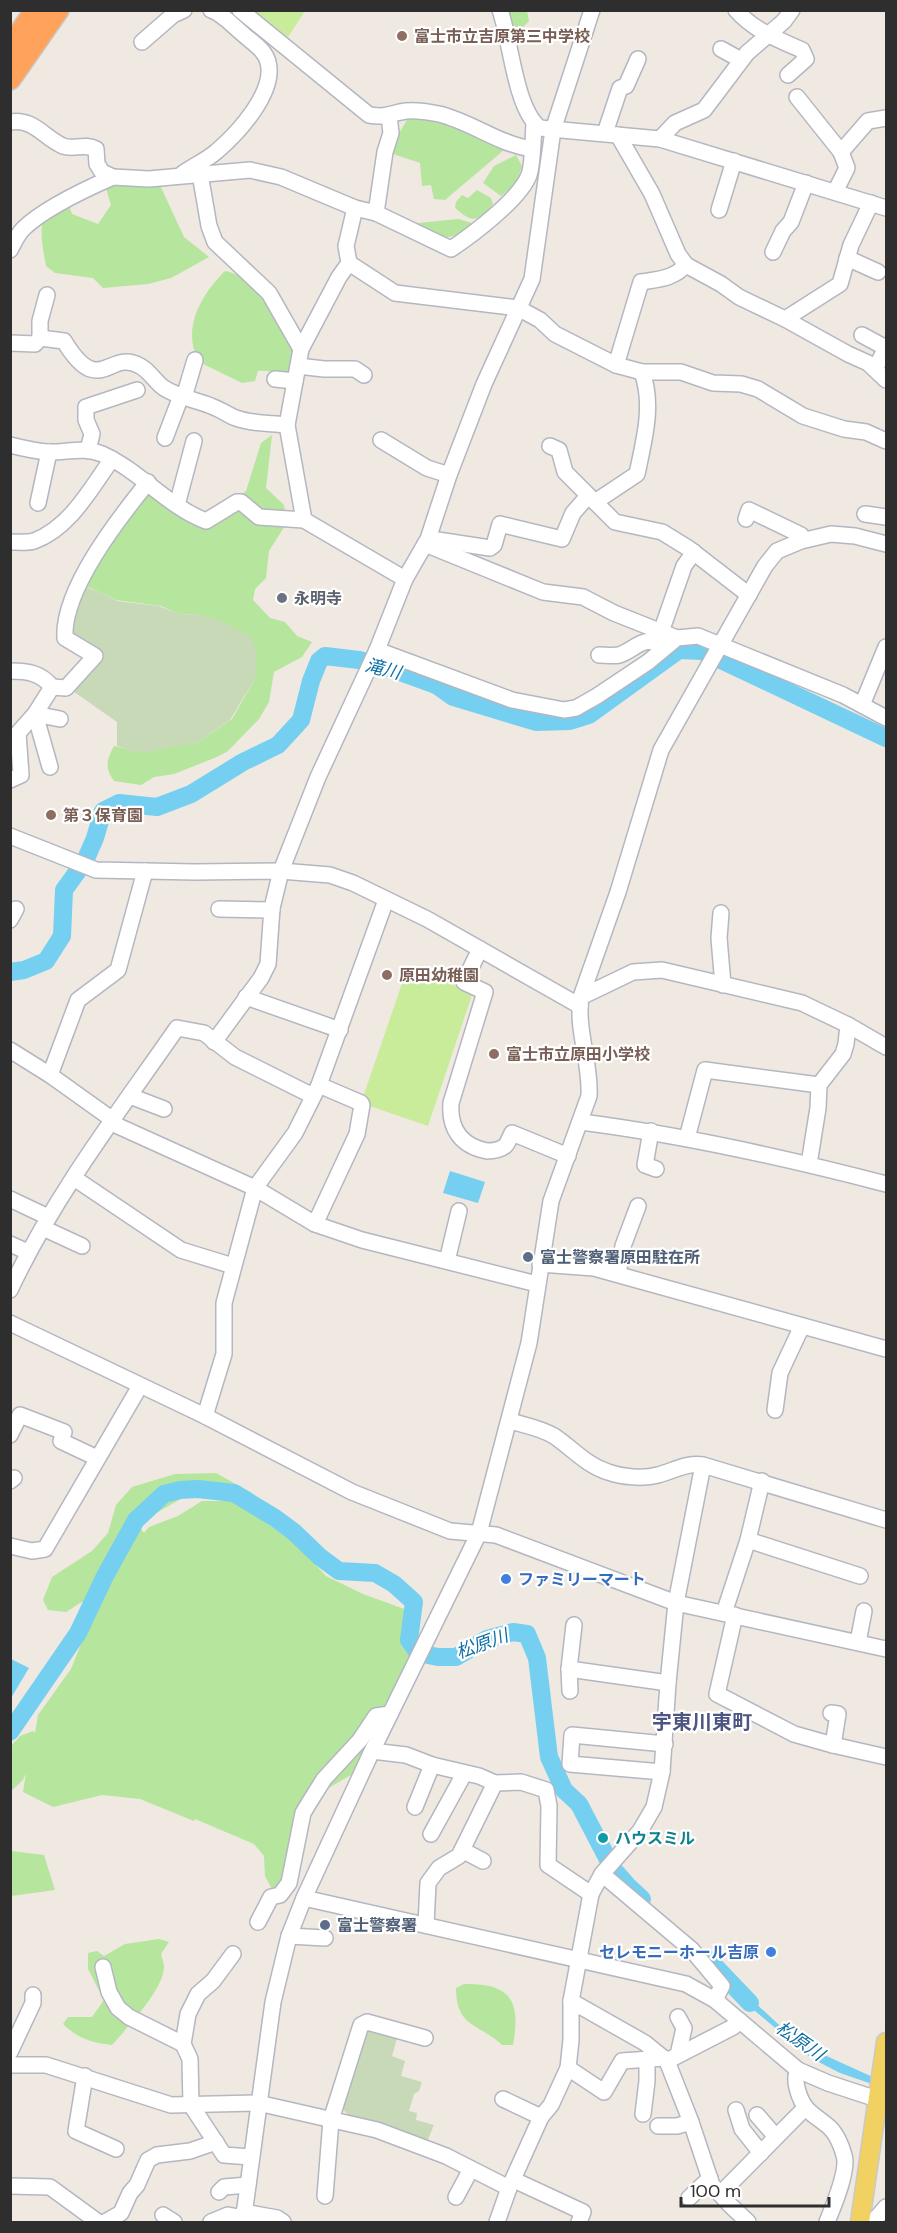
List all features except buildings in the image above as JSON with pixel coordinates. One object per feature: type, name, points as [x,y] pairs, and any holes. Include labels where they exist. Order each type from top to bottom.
[{"type":"highway","points":[[10,47],[36,10]]},
{"type":"highway","points":[[10,79],[58,10]]},
{"type":"main road","points":[[861,2223],[882,2092],[886,2042]]},
{"type":"street","points":[[142,42],[174,15],[184,10]]},
{"type":"street","points":[[180,176],[216,151],[250,115],[263,95],[268,75],[268,63],[262,50],[226,20],[210,10]]},
{"type":"street","points":[[240,10],[369,115],[389,116],[406,111],[438,114],[504,142],[532,148]]},
{"type":"street","points":[[500,10],[521,96],[529,117],[540,128],[660,139],[886,208]]},
{"type":"street","points":[[214,1042],[268,964],[272,910],[281,871],[318,777],[377,650],[405,579],[426,542],[484,384],[532,279],[553,130],[592,10]]},
{"type":"street","points":[[736,10],[741,17],[768,35],[802,50],[806,59],[788,75]]},
{"type":"street","points":[[660,139],[675,123],[704,110],[747,52],[768,35],[792,10]]},
{"type":"street","points":[[721,49],[741,60]]},
{"type":"street","points":[[639,59],[626,86],[620,88],[612,134],[652,194],[678,254],[686,265],[721,284],[739,297],[868,363],[881,374]]},
{"type":"street","points":[[797,97],[841,152],[847,168],[836,192]]},
{"type":"street","points":[[376,213],[385,152],[391,133],[389,116]]},
{"type":"street","points":[[841,152],[868,121],[886,118]]},
{"type":"street","points":[[10,122],[20,121],[30,124],[66,148],[89,146],[96,149],[97,164],[102,172],[114,177],[149,178],[225,170],[250,170],[271,174],[355,208],[376,213],[451,249],[472,235],[518,194],[530,175],[534,124]]},
{"type":"street","points":[[719,210],[734,161]]},
{"type":"street","points":[[200,174],[209,226],[215,242],[269,293],[301,349]]},
{"type":"street","points":[[10,250],[22,230],[38,218],[87,189],[114,177]]},
{"type":"street","points":[[772,252],[783,231],[791,222],[807,183]]},
{"type":"street","points":[[518,194],[541,213]]},
{"type":"street","points":[[785,319],[840,284],[851,245],[870,203]]},
{"type":"street","points":[[304,520],[287,425],[301,349],[339,277],[349,263],[346,246],[355,208]]},
{"type":"street","points":[[847,258],[878,272]]},
{"type":"street","points":[[349,263],[395,293],[518,308],[540,320],[555,334],[616,365],[642,372],[681,372],[713,383],[741,384],[758,388],[803,416],[844,429],[866,432],[886,441]]},
{"type":"street","points":[[616,365],[641,282],[669,278],[686,265]]},
{"type":"street","points":[[10,343],[35,344],[40,338],[40,321],[47,295]]},
{"type":"street","points":[[862,335],[885,348],[881,374]]},
{"type":"street","points":[[40,338],[63,341],[84,368],[103,371],[123,362],[139,364],[162,387],[182,397],[214,407],[238,419],[287,425]]},
{"type":"street","points":[[165,438],[195,360]]},
{"type":"street","points":[[275,379],[324,369],[356,369],[364,375]]},
{"type":"street","points":[[426,542],[490,548],[494,545],[500,524],[562,539],[573,513],[592,499],[637,474],[647,429],[648,388],[642,372]]},
{"type":"street","points":[[88,450],[92,434],[86,420],[86,407],[136,390]]},
{"type":"street","points":[[381,440],[427,468],[449,475]]},
{"type":"street","points":[[177,505],[194,441]]},
{"type":"street","points":[[10,445],[49,452],[88,450],[99,453],[148,482],[193,516],[206,521],[237,502],[241,502],[259,517],[304,520],[405,579]]},
{"type":"street","points":[[550,446],[559,450],[566,472],[615,522],[663,532],[694,552],[749,595]]},
{"type":"street","points":[[38,503],[49,452]]},
{"type":"street","points":[[10,542],[32,542],[55,531],[112,459]]},
{"type":"street","points":[[10,671],[26,671],[44,677],[52,687],[66,688],[95,656],[65,638],[69,612],[81,579],[120,517],[148,482]]},
{"type":"street","points":[[746,519],[749,510],[801,535]]},
{"type":"street","points":[[865,514],[886,517]]},
{"type":"street","points":[[244,2218],[273,2002],[289,1936],[304,1898],[372,1751],[479,1533],[529,1343],[551,1201],[589,1096],[590,1078],[580,1002],[618,892],[661,750],[765,566],[777,551],[801,541],[831,534],[855,536],[886,544]]},
{"type":"street","points":[[426,542],[543,592],[583,597],[614,613],[677,638],[698,636],[862,705],[886,718]]},
{"type":"street","points":[[661,632],[684,566],[694,552]]},
{"type":"street","points":[[377,650],[512,700],[564,710],[576,708],[597,696],[648,662],[677,638]]},
{"type":"street","points":[[599,655],[617,655],[642,641],[658,643],[663,648]]},
{"type":"street","points":[[862,705],[886,648]]},
{"type":"street","points":[[10,780],[21,775],[18,733],[52,687]]},
{"type":"street","points":[[34,714],[60,719]]},
{"type":"street","points":[[34,714],[50,767]]},
{"type":"street","points":[[10,836],[96,870],[281,871],[330,875],[353,883],[427,919],[580,1002]]},
{"type":"street","points":[[50,1075],[78,1000],[118,970],[146,871]]},
{"type":"street","points":[[206,1416],[224,1354],[224,1303],[232,1266],[255,1188],[295,1133],[316,1090],[386,900]]},
{"type":"street","points":[[219,909],[272,910]]},
{"type":"street","points":[[721,913],[719,938],[723,985]]},
{"type":"street","points":[[480,949],[464,982],[485,992],[451,1103],[456,1132],[464,1143],[480,1149],[493,1151],[506,1145],[512,1133],[568,1156]]},
{"type":"street","points":[[580,1002],[633,972],[662,970],[802,1003],[848,1025],[886,1047]]},
{"type":"street","points":[[246,997],[340,1030]]},
{"type":"street","points":[[809,1164],[818,1108],[819,1085],[843,1054],[848,1025]]},
{"type":"street","points":[[10,1290],[45,1223],[177,1028],[204,1034],[235,1057],[316,1090],[362,1103],[357,1134],[315,1224]]},
{"type":"street","points":[[13,1057],[50,1075],[118,1126],[255,1188],[315,1224],[362,1240],[537,1284]]},
{"type":"street","points":[[687,1138],[705,1070],[819,1085]]},
{"type":"street","points":[[130,1096],[164,1109]]},
{"type":"street","points":[[581,1122],[687,1138],[809,1164],[886,1184]]},
{"type":"street","points":[[651,1131],[645,1165],[656,1168]]},
{"type":"street","points":[[74,1178],[181,1250],[232,1266]]},
{"type":"street","points":[[10,1199],[82,1246]]},
{"type":"street","points":[[618,1274],[623,1246],[638,1206]]},
{"type":"street","points":[[447,1261],[459,1211]]},
{"type":"street","points":[[10,1244],[28,1252]]},
{"type":"street","points":[[540,1264],[594,1268],[886,1349]]},
{"type":"street","points":[[10,1323],[206,1416],[352,1492],[450,1531],[496,1535],[676,1603],[886,1649]]},
{"type":"street","points":[[775,1410],[780,1373],[802,1326]]},
{"type":"street","points":[[10,1546],[32,1551],[45,1549],[140,1386]]},
{"type":"street","points":[[10,1435],[20,1415],[63,1432],[61,1441],[97,1458]]},
{"type":"street","points":[[510,1421],[547,1432],[583,1460],[607,1472],[632,1476],[655,1476],[696,1464],[703,1465],[762,1481],[886,1521]]},
{"type":"street","points":[[497,2223],[541,2117],[551,2105],[568,2068],[571,2001],[591,1894],[607,1868],[640,1831],[654,1807],[662,1772],[676,1603],[703,1465]]},
{"type":"street","points":[[762,1481],[730,1614],[717,1694],[794,1734],[886,1756]]},
{"type":"street","points":[[748,1540],[860,1576]]},
{"type":"street","points":[[858,1642],[864,1611]]},
{"type":"street","points":[[570,1691],[569,1669],[574,1625]]},
{"type":"street","points":[[569,1669],[668,1683]]},
{"type":"street","points":[[831,1713],[838,1714],[833,1745]]},
{"type":"street","points":[[258,1922],[271,1897],[280,1895],[289,1883],[303,1813],[324,1779],[360,1740],[376,1716],[390,1714]]},
{"type":"street","points":[[662,1772],[570,1764],[572,1735],[665,1744]]},
{"type":"street","points":[[372,1751],[406,1755],[432,1765],[479,1776],[495,1783],[520,1782],[546,1790],[549,1806],[549,1865],[591,1894]]},
{"type":"street","points":[[415,1807],[432,1765]]},
{"type":"street","points":[[431,1834],[464,1774]]},
{"type":"street","points":[[426,1925],[428,1883],[439,1868],[459,1856],[495,1783]]},
{"type":"street","points":[[462,1850],[483,1861]]},
{"type":"street","points":[[607,1868],[692,1950],[722,1986],[715,2000]]},
{"type":"street","points":[[304,1898],[686,1984],[715,2000],[798,2070],[837,2086],[882,2092]]},
{"type":"street","points":[[289,1936],[326,1938]]},
{"type":"street","points":[[233,1954],[213,1981],[198,1994],[188,2014],[183,2044],[190,2059],[191,2105],[224,2155],[251,2157]]},
{"type":"street","points":[[103,1966],[109,1992],[118,2008],[129,2017],[183,2044]]},
{"type":"street","points":[[10,2052],[33,2003],[33,1995]]},
{"type":"street","points":[[571,2001],[670,2058],[710,2178],[720,2194],[748,2223]]},
{"type":"street","points":[[670,2058],[684,2028],[678,2017]]},
{"type":"street","points":[[568,2068],[604,2092],[622,2061],[670,2058],[733,2027],[740,2021]]},
{"type":"street","points":[[325,2196],[331,2120],[362,2025],[367,2022],[425,2038]]},
{"type":"street","points":[[643,2114],[647,2060]]},
{"type":"street","points":[[10,2065],[46,2065],[171,2105],[258,2103],[377,2130],[583,2212],[579,2223]]},
{"type":"street","points":[[798,2070],[795,2076],[796,2083],[805,2108],[832,2130],[844,2154],[845,2161],[840,2186],[827,2223]]},
{"type":"street","points":[[85,2076],[76,2131],[116,2149]]},
{"type":"street","points":[[503,2099],[541,2117]]},
{"type":"street","points":[[720,2194],[805,2108]]},
{"type":"street","points":[[736,2110],[742,2129],[760,2153]]},
{"type":"street","points":[[758,2115],[776,2137]]},
{"type":"street","points":[[658,2126],[677,2126],[691,2122]]},
{"type":"street","points":[[105,2223],[121,2213],[148,2160],[157,2155],[190,2151],[216,2142]]},
{"type":"street","points":[[456,2197],[471,2169]]},
{"type":"street","points":[[689,2198],[710,2178]]},
{"type":"street","points":[[219,2192],[224,2187],[248,2185]]},
{"type":"street","points":[[10,2186],[50,2187],[98,2223]]},
{"type":"street","points":[[873,2223],[886,2207]]},
{"type":"street","points":[[211,2223],[228,2215],[244,2218],[277,2218],[283,2223]]},
{"type":"green space","points":[[255,11],[305,11],[288,37]]},
{"type":"green space","points":[[508,11],[527,11],[529,21],[515,35]]},
{"type":"green space","points":[[408,118],[432,118],[484,137],[504,150],[445,200],[434,199],[431,185],[422,186],[420,163],[393,154],[394,142]]},
{"type":"green space","points":[[516,155],[522,166],[516,184],[501,196],[483,183],[494,166]]},
{"type":"green space","points":[[118,176],[159,183],[184,237],[209,257],[171,278],[148,284],[103,288],[93,278],[55,273],[46,266],[42,226],[47,212],[53,206],[67,201],[72,214],[98,224],[111,205],[105,185]]},
{"type":"green space","points":[[477,190],[491,198],[493,204],[479,217],[471,219],[455,208],[456,202],[462,195],[468,198]]},
{"type":"green space","points":[[458,219],[472,223],[469,230],[444,238],[409,224]]},
{"type":"green space","points":[[225,271],[251,284],[277,320],[293,350],[294,358],[290,372],[258,371],[255,381],[242,383],[199,362],[192,337],[196,313],[208,291]]},
{"type":"green space","points":[[272,435],[266,488],[284,505],[286,524],[269,551],[266,578],[255,589],[253,600],[270,618],[285,622],[297,636],[312,642],[302,657],[274,672],[269,702],[259,719],[228,751],[174,774],[154,777],[141,785],[114,781],[108,764],[114,746],[134,751],[197,743],[232,719],[256,677],[201,615],[179,614],[161,606],[116,600],[87,587],[100,556],[115,539],[148,486],[211,516],[246,491],[261,443]]},
{"type":"green space","points":[[84,587],[117,601],[158,606],[180,614],[201,615],[221,621],[250,636],[256,649],[256,677],[230,720],[197,743],[138,753],[117,746],[117,722],[70,689],[101,653],[99,648],[65,638]]},
{"type":"green space","points":[[407,969],[473,992],[428,1126],[361,1103]]},
{"type":"green space","points":[[216,1473],[252,1493],[243,1500],[198,1489],[137,1524],[144,1533],[149,1527],[178,1516],[202,1501],[235,1501],[296,1544],[326,1576],[363,1594],[407,1610],[418,1653],[361,1769],[305,1802],[299,1802],[285,1883],[272,1889],[265,1876],[264,1856],[254,1844],[195,1819],[194,1821],[140,1799],[102,1795],[53,1807],[23,1792],[26,1773],[23,1780],[11,1791],[11,1746],[20,1736],[33,1731],[35,1733],[38,1715],[71,1669],[89,1624],[104,1595],[80,1603],[66,1612],[48,1610],[43,1600],[52,1577],[92,1551],[108,1533],[116,1505],[132,1487],[175,1474]]},
{"type":"green space","points":[[11,1851],[44,1855],[55,1890],[11,1896]]},
{"type":"green space","points":[[159,1939],[169,1942],[161,1954],[164,1967],[158,1986],[112,2045],[85,2039],[63,2024],[68,2017],[92,2017],[104,2000],[88,1969],[88,1953],[97,1951],[104,1956],[125,1944]]},
{"type":"green space","points":[[464,1984],[493,1987],[502,1991],[509,1998],[515,2017],[513,2045],[502,2045],[464,2018],[457,2001],[456,1988]]},
{"type":"green space","points":[[372,2026],[398,2035],[392,2056],[405,2061],[401,2076],[422,2082],[419,2091],[414,2094],[409,2111],[417,2113],[416,2120],[434,2125],[426,2144],[356,2122],[338,2105],[361,2032]]},
{"type":"water","points":[[450,1171],[485,1182],[478,1203],[443,1193]]},
{"type":"water","points":[[11,1659],[29,1668],[11,1698]]},
{"type":"water","points":[[735,1984],[778,2024],[811,2049],[875,2078],[875,2085],[840,2073],[811,2058],[730,1990]]},
{"type":"waterway","name":"滝川","points":[[10,972],[24,970],[46,961],[62,936],[64,890],[85,861],[103,811],[119,803],[157,807],[191,794],[243,762],[278,745],[301,720],[311,681],[319,661],[325,656],[359,660],[392,669],[436,685],[453,697],[536,722],[570,721],[589,715],[679,650],[702,651],[886,738]]},
{"type":"waterway","name":"松原川","points":[[10,1732],[78,1633],[105,1576],[136,1520],[164,1494],[198,1489],[234,1493],[294,1532],[320,1557],[339,1571],[375,1573],[394,1584],[414,1602],[409,1640],[418,1653],[438,1657],[456,1657],[487,1639],[513,1632],[527,1634],[537,1658],[549,1757],[564,1790],[579,1804],[613,1869],[642,1899]]},
{"type":"waterway","name":"松原川","points":[[707,1958],[750,2003]]},
{"type":"place","name":"富士市立吉原第三中学校","points":[[402,36]]},
{"type":"place","name":"永明寺","points":[[282,598]]},
{"type":"place","name":"第３保育園","points":[[51,815]]},
{"type":"place","name":"原田幼稚園","points":[[387,975]]},
{"type":"place","name":"富士市立原田小学校","points":[[494,1054]]},
{"type":"place","name":"富士警察署原田駐在所","points":[[528,1257]]},
{"type":"place","name":"ファミリーマート","points":[[506,1579]]},
{"type":"place","name":"ハウスミル","points":[[603,1838]]},
{"type":"place","name":"富士警察署","points":[[325,1925]]},
{"type":"place","name":"セレモニーホール吉原","points":[[771,1952]]},
{"type":"district","name":"宇東川東町","points":[[702,1722]]}]
